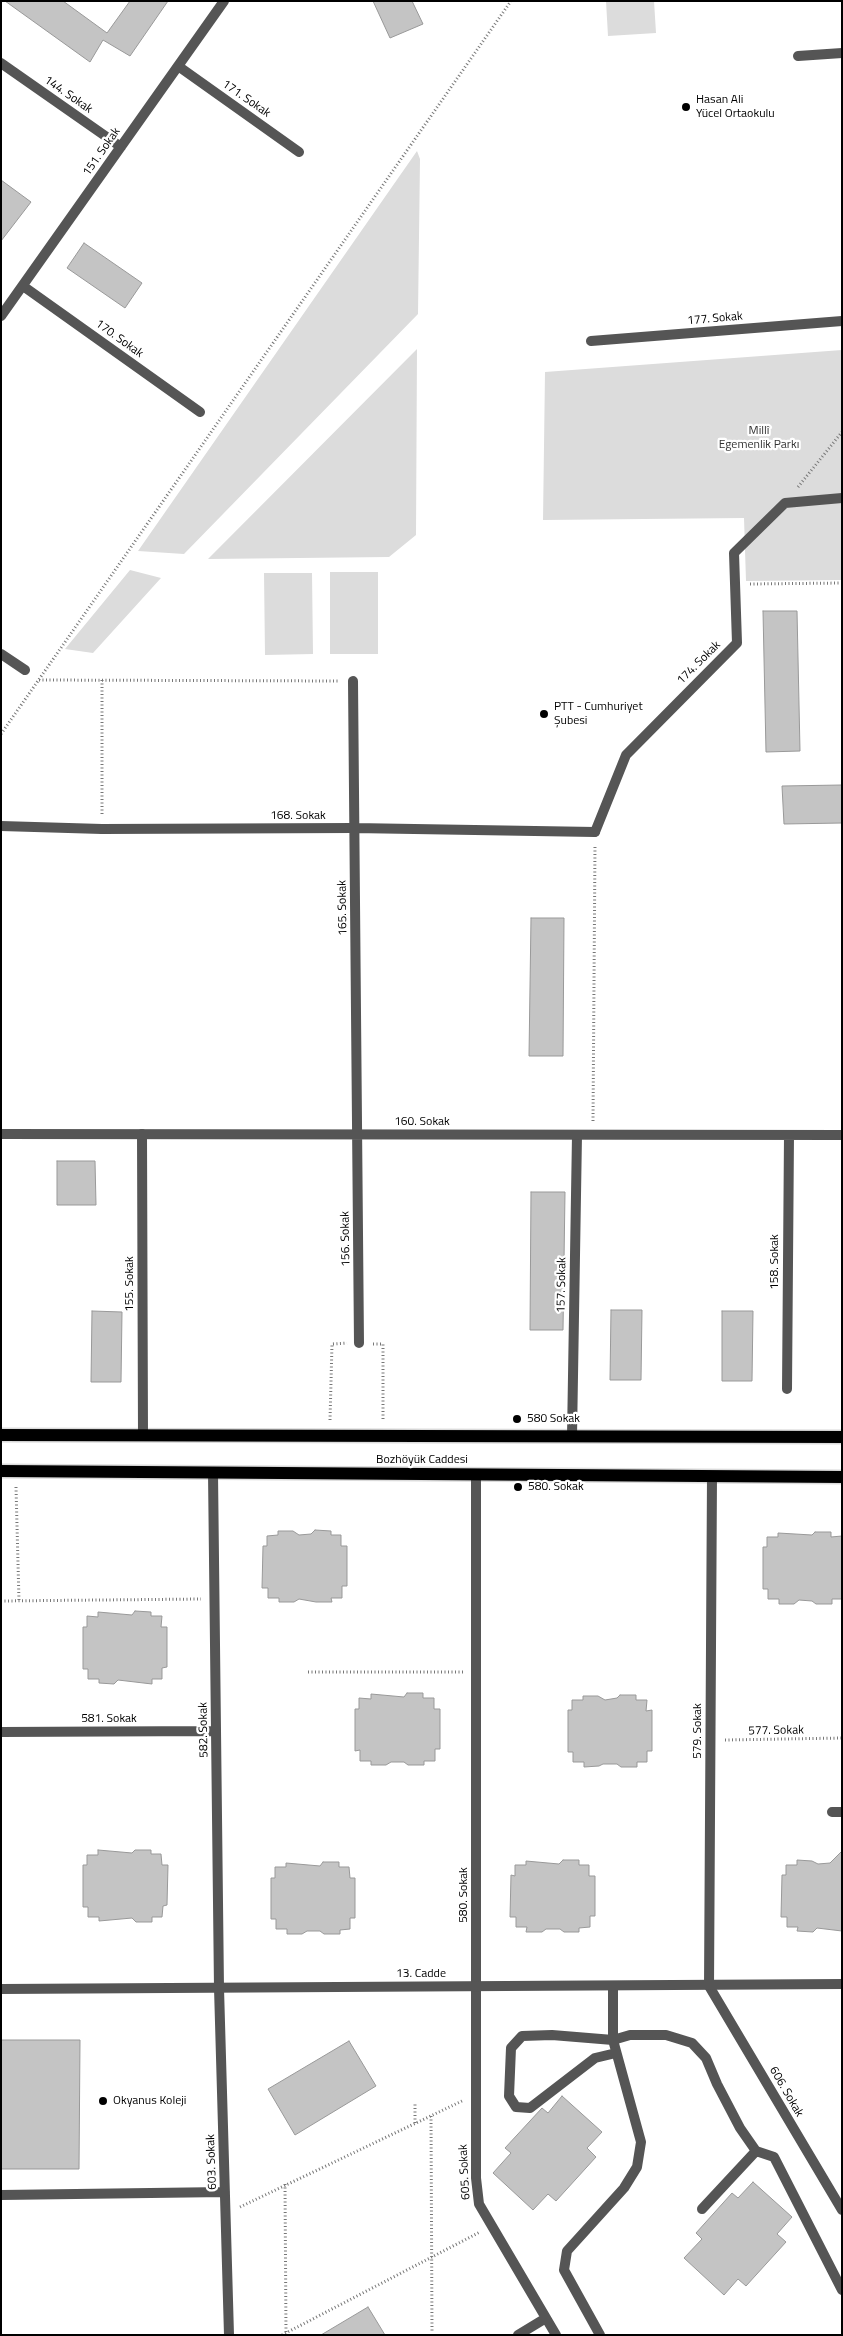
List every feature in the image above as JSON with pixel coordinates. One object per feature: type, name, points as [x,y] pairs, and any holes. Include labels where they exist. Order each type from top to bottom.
[{"type":"main road","name":"Bozhöyük Caddesi","points":[[1,1435],[842,1437]]},
{"type":"main road","name":"Bozhöyük Caddesi","points":[[1,1471],[842,1477]]},
{"type":"street","name":"151. Sokak","points":[[1,316],[224,1]]},
{"type":"street","points":[[798,56],[842,54]]},
{"type":"street","name":"144. Sokak","points":[[1,62],[121,147]]},
{"type":"street","name":"171. Sokak","points":[[178,66],[299,152]]},
{"type":"street","name":"170. Sokak","points":[[23,286],[200,412]]},
{"type":"street","name":"177. Sokak","points":[[591,341],[842,321]]},
{"type":"street","points":[[785,503],[842,498]]},
{"type":"street","name":"174. Sokak","points":[[595,832],[626,755],[737,643],[734,553],[785,503]]},
{"type":"street","points":[[1,654],[25,670]]},
{"type":"street","name":"165. Sokak","points":[[353,680],[357,1134]]},
{"type":"street","name":"168. Sokak","points":[[1,826],[102,829],[354,828],[595,832]]},
{"type":"street","name":"160. Sokak","points":[[1,1134],[842,1135]]},
{"type":"street","name":"155. Sokak","points":[[142,1134],[142,1435]]},
{"type":"street","name":"156. Sokak","points":[[357,1134],[359,1343]]},
{"type":"street","name":"157. Sokak","points":[[572,1436],[578,1135]]},
{"type":"street","name":"158. Sokak","points":[[787,1389],[789,1135]]},
{"type":"street","name":"582. Sokak","points":[[213,1473],[219,1988]]},
{"type":"street","name":"580. Sokak","points":[[476,1474],[477,1986]]},
{"type":"street","name":"579. Sokak","points":[[710,1986],[712,1476]]},
{"type":"street","name":"581. Sokak","points":[[1,1732],[216,1731]]},
{"type":"street","name":"13. Cadde","points":[[1,1989],[842,1984]]},
{"type":"street","name":"605. Sokak","points":[[477,1986],[476,2178],[479,2204],[556,2335]]},
{"type":"street","points":[[600,2335],[564,2270],[566,2251],[624,2188],[637,2167],[641,2142],[613,2040],[613,1986]]},
{"type":"street","name":"606. Sokak","points":[[710,1986],[842,2210]]},
{"type":"street","name":"603. Sokak","points":[[219,1988],[229,2335]]},
{"type":"street","points":[[616,2053],[595,2058],[530,2108],[516,2107],[509,2096],[511,2048],[522,2036],[552,2035],[613,2040],[630,2035],[666,2035],[692,2043],[706,2058],[740,2128],[756,2151],[774,2157],[842,2290]]},
{"type":"street","points":[[702,2209],[756,2151]]},
{"type":"street","points":[[1,2195],[225,2192]]},
{"type":"street","points":[[518,2335],[546,2318]]},
{"type":"path","points":[[1,734],[511,1]]},
{"type":"path","points":[[785,503],[842,432]]},
{"type":"path","points":[[735,584],[842,583]]},
{"type":"path","points":[[25,670],[39,680],[353,680]]},
{"type":"path","points":[[102,680],[102,829]]},
{"type":"path","points":[[593,1135],[595,832]]},
{"type":"path","points":[[330,1436],[332,1344],[359,1343],[382,1344],[384,1436]]},
{"type":"path","points":[[16,1472],[19,1601]]},
{"type":"path","points":[[1,1601],[215,1599]]},
{"type":"path","points":[[308,1672],[476,1672]]},
{"type":"path","name":"577. Sokak","points":[[710,1740],[842,1738]]},
{"type":"path","points":[[226,2214],[285,2184],[476,2094]]},
{"type":"path","points":[[415,2123],[416,2103]]},
{"type":"path","points":[[431,2116],[432,2332]]},
{"type":"path","points":[[285,2184],[284,2334],[492,2226]]},
{"type":"green space","points":[[606,1],[654,1],[656,33],[608,36]]},
{"type":"green space","points":[[417,151],[420,159],[418,314],[184,554],[138,551]]},
{"type":"green space","points":[[417,349],[416,535],[389,557],[208,559]]},
{"type":"green space","name":"Millî Egemenlik Parkı","points":[[842,350],[842,580],[746,581],[744,518],[543,520],[545,372]]},
{"type":"green space","points":[[130,570],[161,578],[93,653],[65,649]]},
{"type":"green space","points":[[330,572],[378,572],[378,654],[330,654]]},
{"type":"green space","points":[[264,573],[312,573],[313,654],[265,655]]},
{"type":"building","points":[[5,1],[63,1],[107,33],[130,1],[168,1],[130,56],[103,40],[90,62]]},
{"type":"building","points":[[373,1],[412,1],[423,24],[390,38]]},
{"type":"building","points":[[1,180],[31,202],[1,241]]},
{"type":"building","points":[[84,243],[142,283],[125,308],[67,268]]},
{"type":"building","points":[[763,611],[797,611],[800,751],[766,752]]},
{"type":"building","points":[[842,785],[842,823],[784,824],[782,786]]},
{"type":"building","points":[[531,918],[564,918],[563,1056],[529,1056]]},
{"type":"building","points":[[57,1161],[95,1161],[96,1205],[57,1205]]},
{"type":"building","points":[[531,1192],[565,1192],[563,1330],[530,1330]]},
{"type":"building","points":[[611,1310],[642,1310],[641,1380],[610,1380]]},
{"type":"building","points":[[92,1311],[122,1312],[121,1382],[91,1382]]},
{"type":"building","points":[[722,1311],[753,1311],[752,1381],[722,1381]]},
{"type":"building","points":[[315,1530],[331,1531],[331,1535],[341,1535],[341,1546],[347,1546],[347,1586],[342,1586],[342,1598],[331,1598],[332,1602],[299,1599],[294,1602],[279,1602],[279,1598],[268,1598],[268,1588],[262,1588],[263,1546],[267,1546],[267,1536],[278,1535],[278,1531],[293,1531],[299,1535],[311,1534]]},
{"type":"building","points":[[815,1532],[831,1532],[831,1537],[842,1536],[842,1599],[832,1599],[832,1604],[816,1604],[812,1601],[799,1600],[794,1604],[779,1604],[779,1599],[768,1599],[768,1589],[763,1589],[763,1547],[767,1547],[767,1537],[778,1537],[778,1533],[812,1535]]},
{"type":"building","points":[[135,1611],[151,1612],[151,1616],[162,1616],[161,1627],[167,1627],[167,1667],[162,1668],[162,1679],[152,1679],[152,1684],[118,1680],[114,1684],[99,1683],[99,1679],[88,1679],[88,1669],[83,1669],[83,1627],[87,1627],[87,1616],[98,1617],[98,1612],[132,1615]]},
{"type":"building","points":[[407,1693],[423,1693],[423,1698],[434,1698],[434,1709],[440,1709],[440,1749],[435,1749],[435,1761],[424,1761],[424,1765],[391,1762],[386,1765],[371,1765],[371,1761],[360,1761],[360,1750],[355,1751],[355,1709],[359,1709],[359,1698],[371,1699],[371,1694],[404,1697]]},
{"type":"building","points":[[620,1695],[636,1695],[636,1700],[647,1700],[646,1711],[652,1710],[652,1751],[647,1751],[647,1762],[637,1762],[637,1767],[603,1764],[584,1767],[584,1762],[573,1762],[573,1752],[568,1752],[568,1710],[572,1710],[572,1700],[583,1700],[583,1696],[598,1696],[605,1700],[617,1698]]},
{"type":"building","points":[[98,1850],[132,1853],[135,1850],[151,1850],[151,1854],[161,1854],[162,1865],[168,1865],[167,1905],[163,1906],[162,1917],[152,1917],[152,1922],[136,1922],[132,1918],[99,1921],[99,1917],[88,1917],[88,1907],[83,1907],[83,1865],[87,1865],[87,1855],[98,1855]]},
{"type":"building","points":[[842,1851],[842,1931],[817,1928],[813,1932],[797,1931],[798,1927],[787,1927],[787,1917],[781,1917],[782,1875],[786,1875],[786,1865],[797,1865],[797,1860],[812,1861],[818,1864],[830,1863]]},
{"type":"building","points":[[563,1860],[579,1860],[579,1865],[589,1865],[589,1876],[595,1876],[595,1916],[590,1916],[590,1927],[579,1928],[579,1932],[546,1929],[542,1932],[526,1932],[527,1927],[516,1927],[516,1917],[510,1917],[511,1875],[515,1876],[515,1865],[526,1865],[526,1861],[559,1864]]},
{"type":"building","points":[[323,1862],[339,1862],[339,1867],[349,1867],[350,1878],[355,1878],[355,1918],[350,1918],[350,1929],[340,1930],[340,1934],[307,1931],[302,1934],[287,1934],[287,1929],[276,1929],[276,1919],[271,1919],[271,1878],[275,1878],[275,1867],[286,1867],[286,1863],[320,1866]]},
{"type":"building","points":[[1,2040],[80,2040],[79,2169],[1,2169]]},
{"type":"building","points":[[349,2041],[376,2086],[295,2135],[268,2089]]},
{"type":"building","points":[[562,2096],[602,2132],[587,2148],[596,2157],[556,2201],[548,2194],[533,2210],[493,2173],[511,2153],[505,2148],[542,2108],[548,2113]]},
{"type":"building","points":[[753,2182],[792,2217],[777,2234],[786,2242],[746,2286],[738,2279],[724,2295],[684,2258],[702,2239],[696,2233],[732,2193],[738,2198]]},
{"type":"building","points":[[368,2307],[385,2335],[321,2335]]},
{"type":"place","name":"Hasan Ali Yücel Ortaokulu","points":[[686,107]]},
{"type":"place","name":"PTT - Cumhuriyet Şubesi","points":[[544,714]]},
{"type":"place","name":"580 Sokak","points":[[517,1419]]},
{"type":"place","name":"580. Sokak","points":[[518,1487]]},
{"type":"place","name":"Okyanus Koleji","points":[[103,2101]]}]
